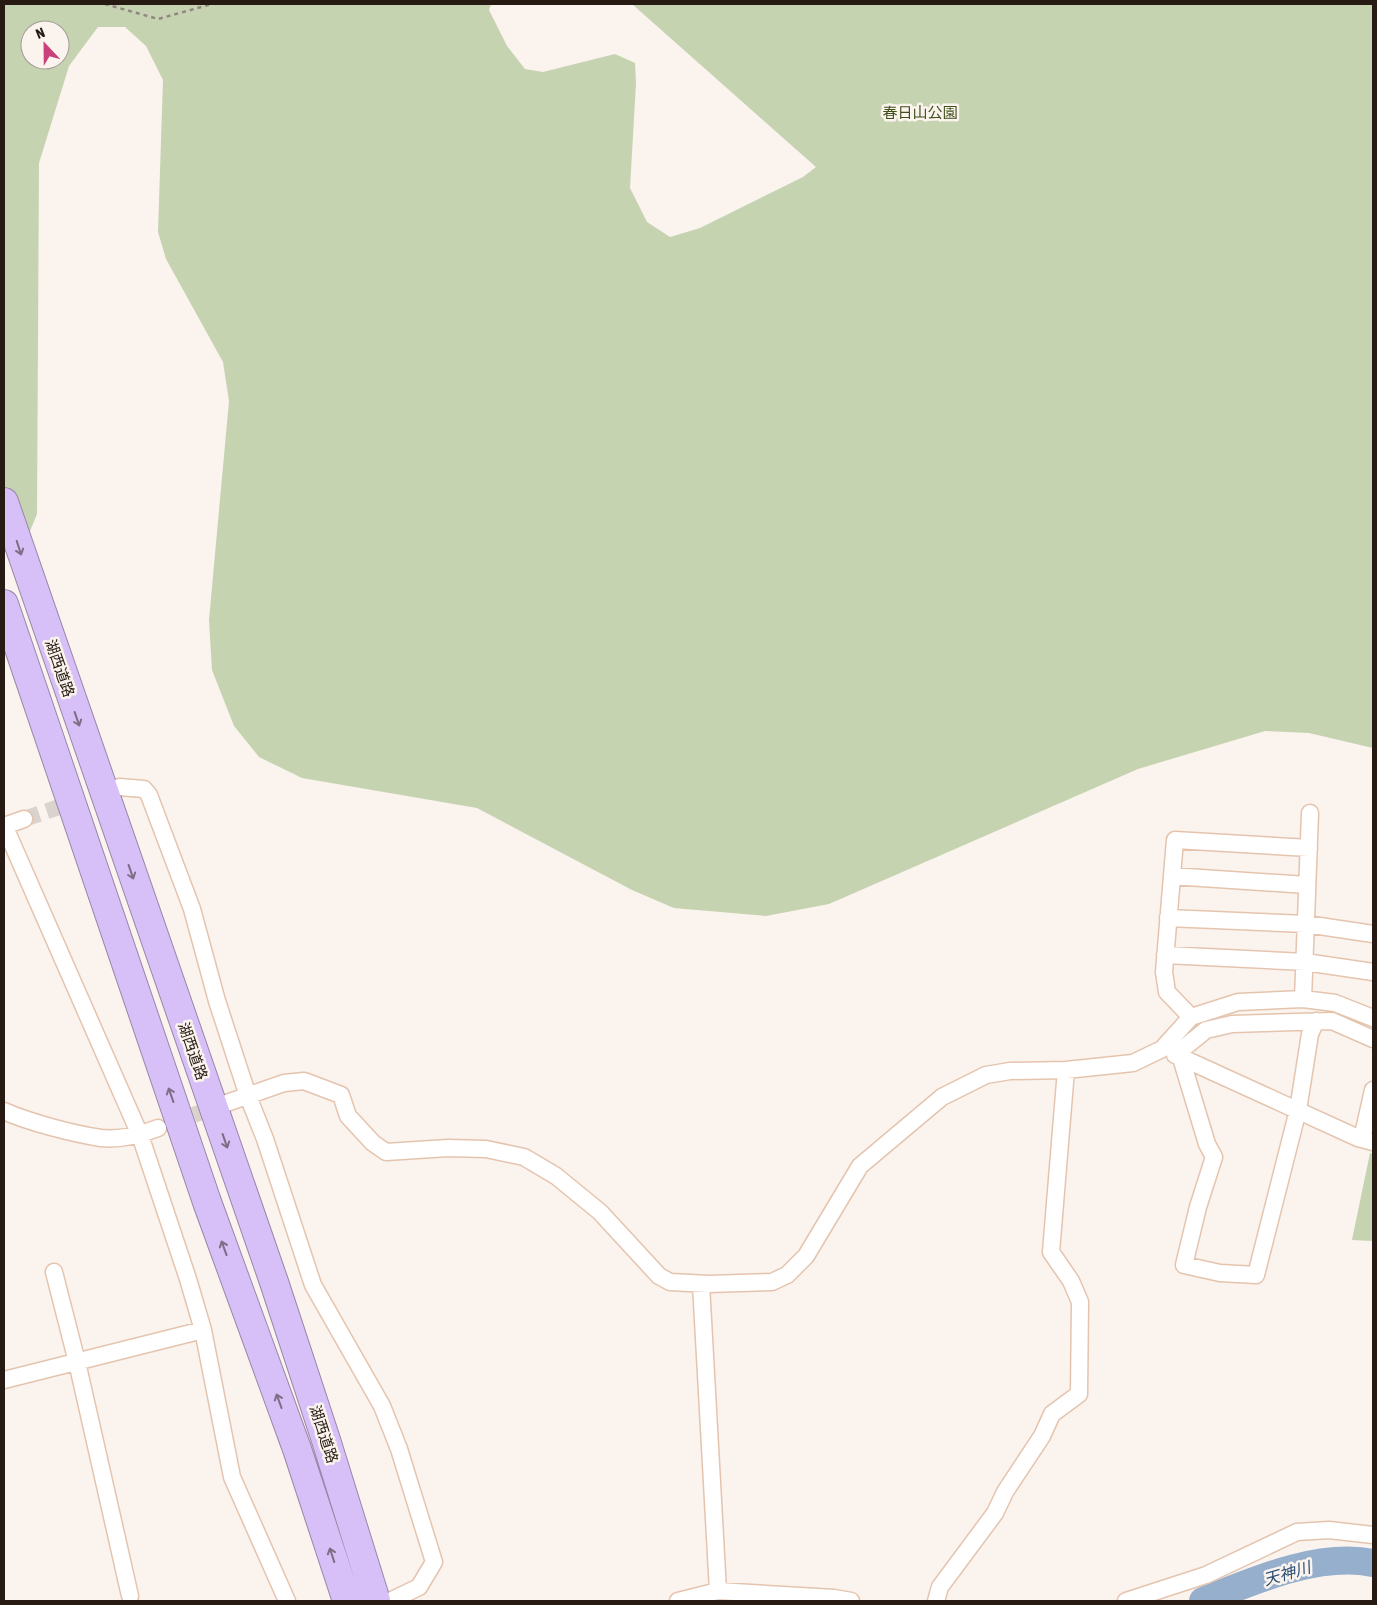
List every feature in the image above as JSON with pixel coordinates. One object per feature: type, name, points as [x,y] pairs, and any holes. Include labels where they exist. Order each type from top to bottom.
[{"type":"highway","name":"湖西道路","points":[[4,502],[274,1282],[380,1600]]},
{"type":"highway","name":"湖西道路","points":[[4,604],[207,1202],[297,1449],[347,1601]]},
{"type":"street","points":[[119,787],[144,789],[149,795],[192,909],[217,1001],[313,1285],[382,1406],[399,1449],[434,1562],[419,1587],[380,1600]]},
{"type":"street","points":[[1303,999],[1310,813]]},
{"type":"street","points":[[24,818],[4,826],[140,1135],[203,1330],[232,1476],[287,1601]]},
{"type":"street","points":[[1191,1017],[1167,992],[1164,972],[1175,840],[1309,848]]},
{"type":"street","points":[[1172,876],[1307,885]]},
{"type":"street","points":[[1168,918],[1306,924],[1373,934]]},
{"type":"street","points":[[1165,955],[1305,962],[1373,972]]},
{"type":"street","points":[[1316,1022],[1310,1034],[1298,1110],[1256,1275],[1220,1273],[1184,1265],[1198,1207],[1214,1157],[1207,1144],[1173,1054],[1191,1017],[1238,1002],[1303,999],[1335,1003],[1373,1018]]},
{"type":"street","points":[[224,1104],[284,1083],[304,1081],[341,1095],[348,1116],[373,1143],[386,1152],[448,1148],[486,1149],[524,1157],[556,1176],[600,1212],[659,1276],[670,1282],[701,1284],[772,1282],[787,1275],[806,1256],[860,1166],[942,1097],[986,1075],[1010,1071],[1066,1070],[1133,1063],[1173,1054],[1206,1030],[1232,1024],[1332,1022],[1373,1040]]},
{"type":"street","points":[[1173,1054],[1368,1141],[1373,1090]]},
{"type":"street","points":[[936,1601],[940,1587],[996,1513],[1005,1492],[1042,1436],[1052,1414],[1079,1394],[1080,1302],[1071,1281],[1051,1252],[1066,1070]]},
{"type":"street","points":[[4,1111],[102,1138],[140,1135],[158,1128]]},
{"type":"street","points":[[54,1272],[77,1362],[130,1596]]},
{"type":"street","points":[[701,1284],[718,1591]]},
{"type":"street","points":[[4,1380],[203,1330]]},
{"type":"street","points":[[1126,1601],[1206,1575],[1297,1532],[1329,1530],[1373,1535]]},
{"type":"street","points":[[678,1601],[718,1591],[825,1597],[850,1601]]},
{"type":"path","points":[[105,4],[158,19],[212,4]]},
{"type":"green space","name":"春日山公園","points":[[4,4],[491,4],[489,10],[507,46],[525,69],[543,72],[615,54],[635,63],[636,83],[630,188],[647,222],[670,237],[700,228],[803,177],[816,167],[632,4],[1373,4],[1373,748],[1309,733],[1265,731],[1138,769],[829,904],[766,916],[674,908],[632,890],[477,808],[302,778],[259,757],[234,726],[212,670],[209,620],[229,401],[223,362],[166,259],[158,232],[163,80],[146,46],[125,27],[98,27],[70,65],[70,20],[20,20],[20,70],[68,70],[39,163],[37,514],[30,531],[4,541]]},
{"type":"green space","points":[[1370,1153],[1373,1154],[1373,1241],[1352,1240]]},
{"type":"waterway","name":"天神川","points":[[1203,1601],[1264,1577],[1308,1565],[1330,1561],[1373,1563]]},
{"type":"tunnel","points":[[24,819],[112,789]]},
{"type":"tunnel","points":[[171,1123],[221,1105]]}]
